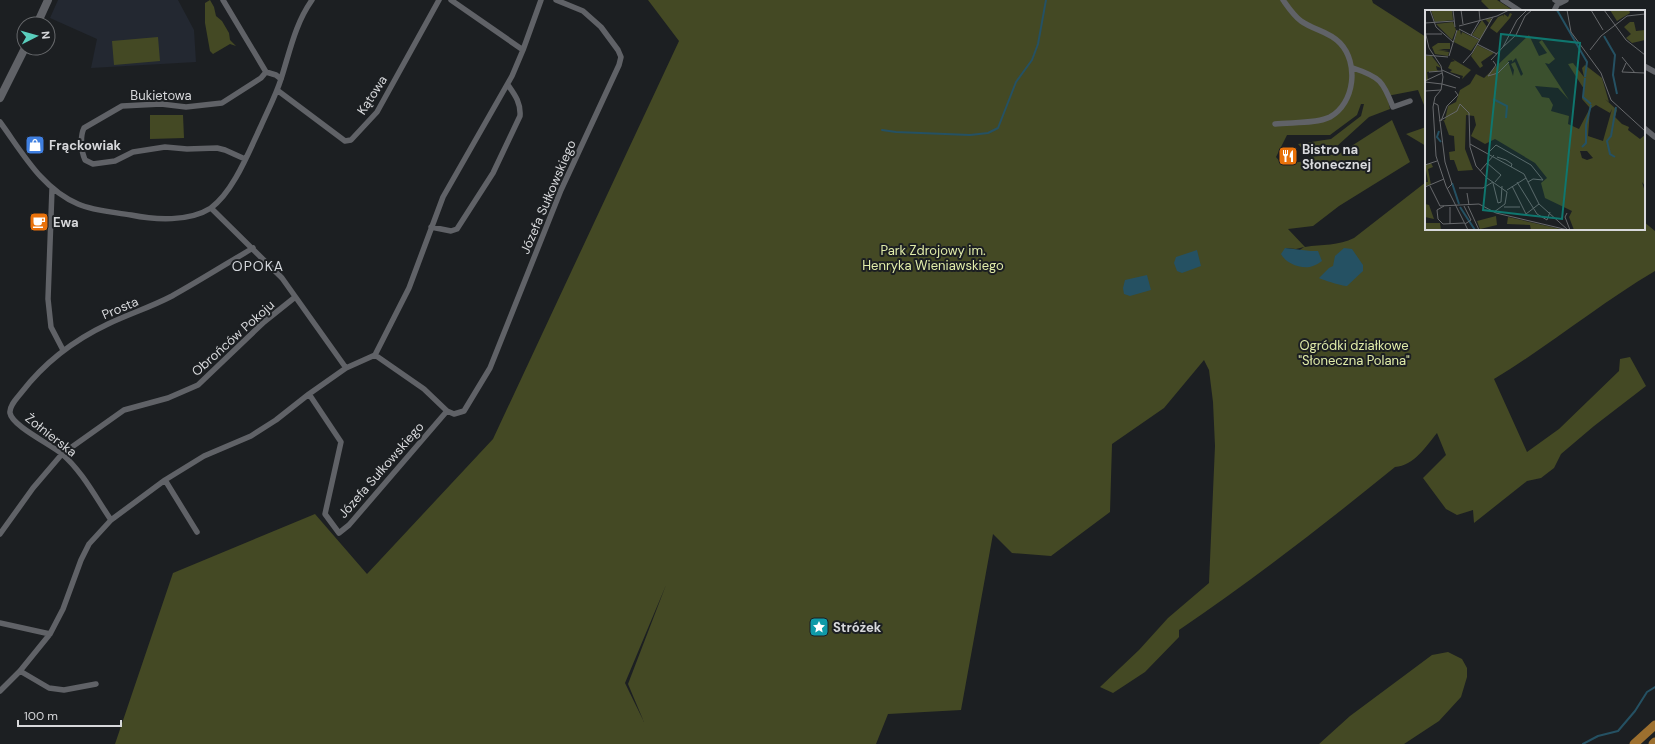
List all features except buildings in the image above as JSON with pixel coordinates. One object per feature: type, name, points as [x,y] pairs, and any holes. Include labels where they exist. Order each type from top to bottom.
[{"type":"main road","points":[[1634,744],[1655,725]]},
{"type":"street","points":[[41,16],[48,0]]},
{"type":"street","points":[[223,0],[266,72],[276,75],[281,79]]},
{"type":"street","points":[[0,122],[38,173],[52,189],[78,204],[148,219],[178,219],[199,213],[211,208],[224,194],[245,159],[277,90],[296,27],[312,0]]},
{"type":"street","name":"Kątowa","points":[[277,90],[345,141],[350,140],[377,112],[439,0]]},
{"type":"street","points":[[451,0],[523,50]]},
{"type":"street","points":[[0,691],[20,671],[50,634],[63,609],[89,544],[111,520],[165,480],[204,456],[251,436],[276,420],[346,368],[375,355],[409,288],[443,197],[508,85],[523,50],[541,0]]},
{"type":"street","name":"Józefa Sułkowskiego","points":[[309,394],[341,442],[324,514],[338,533],[349,525],[447,411],[454,414],[464,411],[490,368],[561,190],[619,65],[621,57],[618,50],[601,27],[583,11],[556,0]]},
{"type":"street","points":[[1276,124],[1318,120],[1329,117],[1339,109],[1347,96],[1353,80],[1353,68],[1341,43],[1332,35],[1300,20],[1283,0]]},
{"type":"street","points":[[1503,0],[1518,10]]},
{"type":"street","points":[[1556,2],[1562,3],[1566,0]]},
{"type":"street","points":[[0,98],[21,56]]},
{"type":"street","points":[[1645,67],[1655,72]]},
{"type":"street","points":[[1353,68],[1373,75],[1384,86],[1393,107],[1410,101]]},
{"type":"street","name":"Bukietowa","points":[[245,159],[218,148],[187,149],[164,147],[133,152],[115,162],[93,164],[84,160],[82,132],[84,128],[122,106],[161,104],[186,107],[222,103],[260,78],[266,72]]},
{"type":"street","points":[[431,227],[451,232],[457,229],[493,173],[520,116],[521,109],[517,97],[508,85]]},
{"type":"street","points":[[1645,129],[1655,137]]},
{"type":"street","points":[[52,189],[48,299],[51,327],[63,350]]},
{"type":"street","points":[[211,208],[282,278],[294,298],[346,368]]},
{"type":"street","name":"Prosta","points":[[11,406],[34,377],[63,350],[107,324],[143,310],[171,296],[253,248]]},
{"type":"street","name":"Obrońców Pokoju","points":[[0,534],[29,493],[62,454],[124,410],[168,398],[198,385],[264,322],[294,298]]},
{"type":"street","points":[[375,355],[424,389],[447,411]]},
{"type":"street","name":"Żołnierska","points":[[11,406],[10,412],[12,418],[26,430],[62,454],[80,474],[111,520]]},
{"type":"street","points":[[165,480],[197,532]]},
{"type":"street","points":[[0,623],[50,634]]},
{"type":"street","points":[[20,671],[49,688],[64,690],[96,684]]},
{"type":"shaded area","points":[[58,0],[178,0],[194,30],[196,62],[91,68],[97,39],[56,21],[56,16],[51,16]]},
{"type":"green space","points":[[210,0],[214,7],[216,16],[222,21],[229,33],[230,40],[236,46],[230,44],[213,54],[210,51],[205,23],[205,3]]},
{"type":"green space","name":"Park Zdrojowy im. Henryka Wieniawskiego","points":[[648,0],[1372,0],[1373,3],[1425,36],[1425,108],[1418,90],[1387,96],[1390,109],[1369,117],[1336,147],[1312,150],[1307,154],[1298,144],[1331,139],[1361,116],[1364,104],[1361,104],[1357,115],[1330,135],[1287,135],[1276,157],[1282,164],[1307,161],[1310,157],[1339,154],[1392,120],[1410,162],[1339,206],[1313,226],[1288,229],[1305,247],[1336,244],[1354,238],[1425,183],[1425,230],[1645,230],[1645,223],[1655,231],[1655,271],[1614,297],[1494,379],[1527,452],[1559,429],[1619,371],[1620,359],[1630,357],[1646,386],[1594,426],[1561,454],[1554,468],[1541,478],[1527,481],[1474,523],[1473,510],[1457,515],[1446,509],[1423,478],[1446,455],[1437,433],[1414,459],[1402,466],[1395,467],[1289,551],[1179,630],[1179,637],[1145,672],[1113,693],[1100,687],[1139,650],[1168,618],[1209,583],[1215,446],[1213,402],[1209,370],[1204,360],[1164,408],[1112,444],[1110,512],[1051,556],[1012,553],[993,534],[961,710],[888,714],[876,744],[115,744],[173,573],[315,514],[367,574],[493,439],[679,41]],"holes":[[[1304,247],[1290,257],[1285,248],[1296,249]],[[666,585],[628,684],[644,722],[625,683]]]},
{"type":"green space","points":[[1497,0],[1512,10],[1490,10],[1481,1]]},
{"type":"green space","points":[[158,37],[160,61],[114,65],[112,41]]},
{"type":"green space","points":[[150,115],[183,115],[184,138],[150,139]]},
{"type":"green space","points":[[1425,127],[1425,145],[1406,134]]},
{"type":"green space","points":[[1448,652],[1462,659],[1467,668],[1467,677],[1461,697],[1439,721],[1404,744],[1319,744],[1350,716],[1432,655]]},
{"type":"water","points":[[1285,248],[1318,251],[1322,261],[1309,267],[1300,267],[1283,258],[1281,254]]},
{"type":"water","points":[[1344,248],[1352,249],[1363,265],[1363,271],[1347,286],[1319,278],[1333,266],[1335,256]]},
{"type":"water","points":[[1197,250],[1201,266],[1182,273],[1177,271],[1174,263],[1176,257]]},
{"type":"water","points":[[1147,275],[1151,290],[1130,296],[1124,294],[1123,288],[1125,280]]},
{"type":"waterway","points":[[882,130],[896,132],[970,135],[988,133],[998,128],[1016,82],[1032,60],[1038,44],[1046,0]]},
{"type":"waterway","points":[[1583,744],[1598,736],[1618,731],[1635,711],[1647,692],[1655,687]]},
{"type":"place","name":"Frąckowiak","points":[[35,145]]},
{"type":"place","name":"Bistro na Słonecznej","points":[[1288,156]]},
{"type":"place","name":"Ewa","points":[[39,222]]},
{"type":"place","name":"Stróżek","points":[[819,627]]},
{"type":"district","name":"OPOKA","points":[[258,266]]},
{"type":"park label","name":"Ogródki działkowe \"Słoneczna Polana\"","points":[[1354,352]]}]
